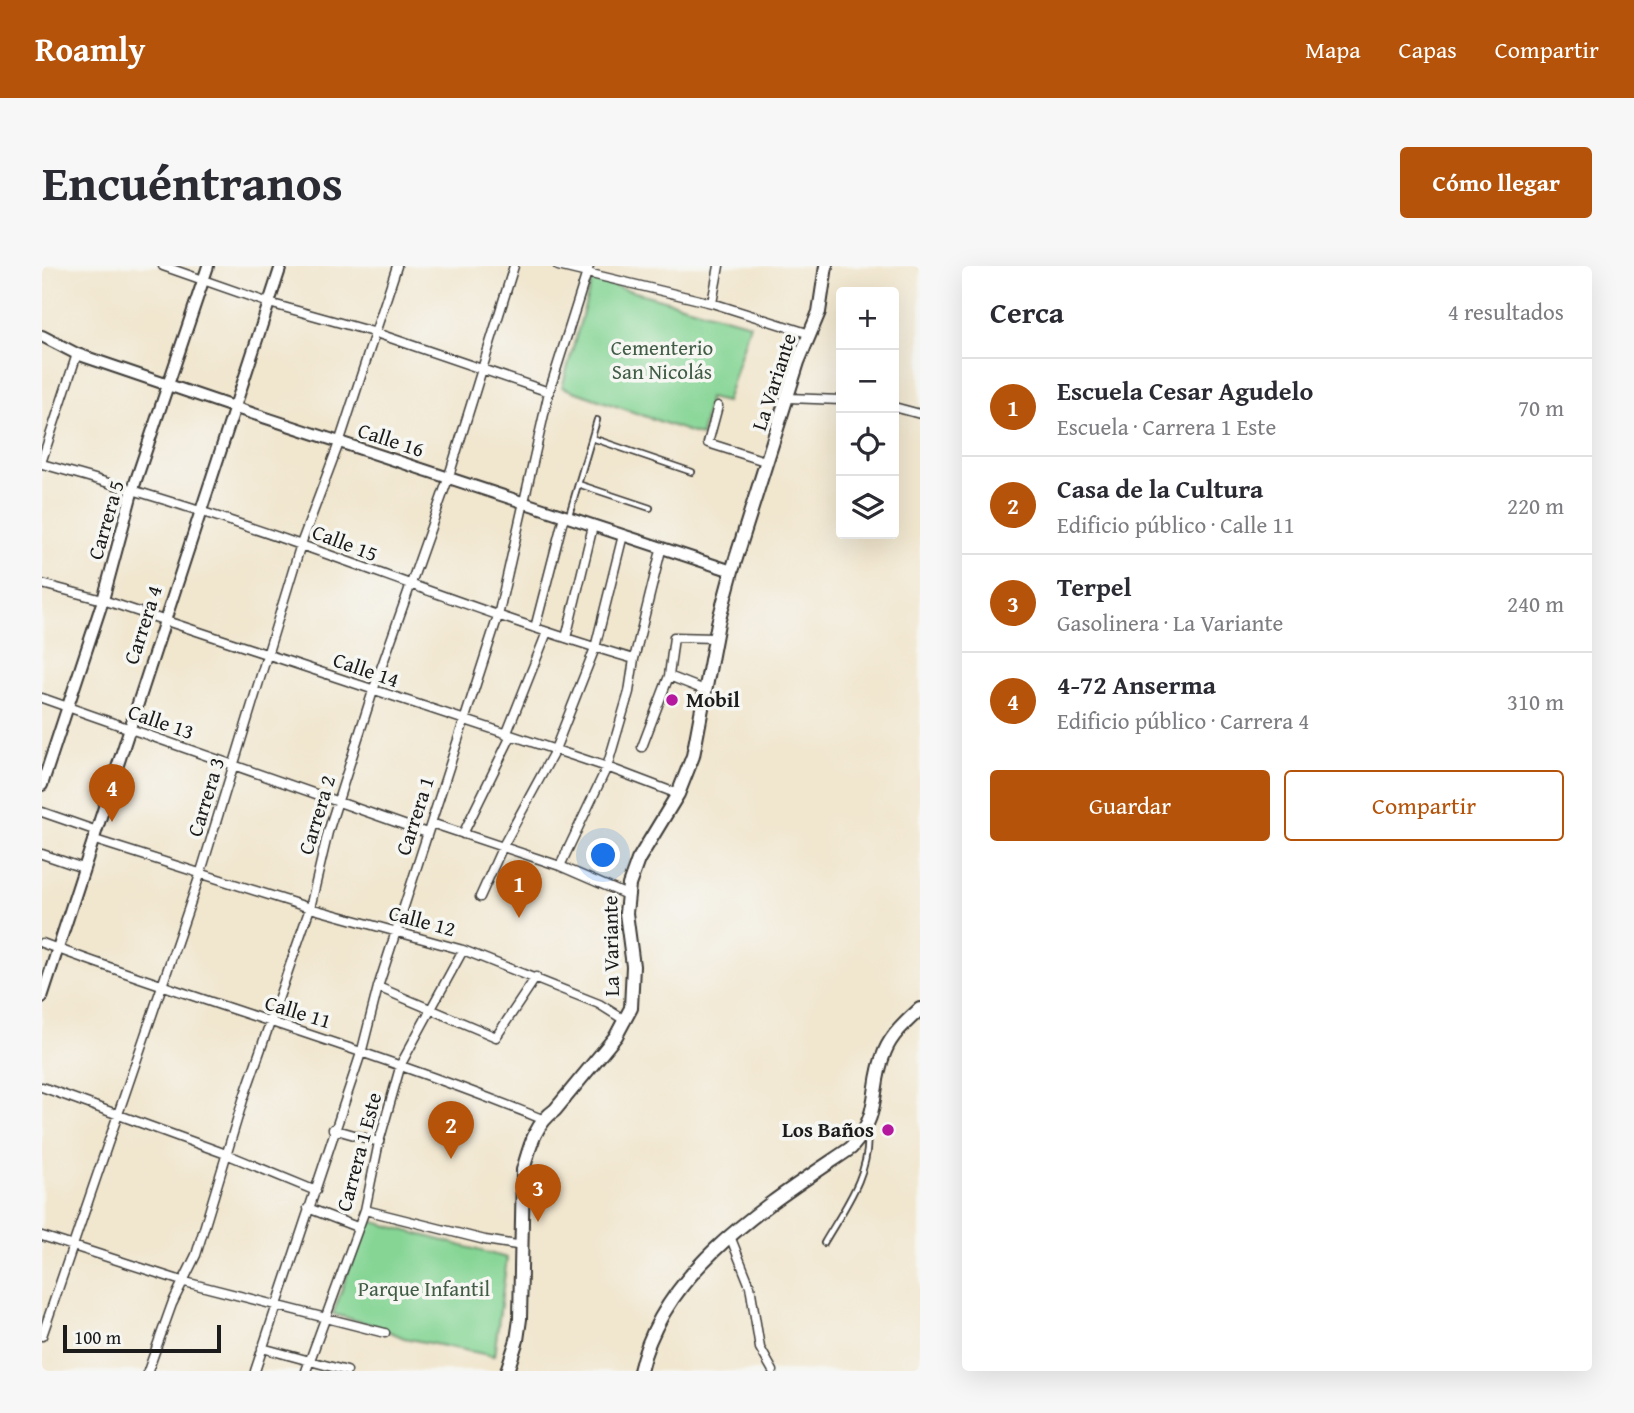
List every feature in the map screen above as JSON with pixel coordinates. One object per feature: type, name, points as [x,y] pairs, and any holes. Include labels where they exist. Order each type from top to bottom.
[{"type":"main road","name":"La Variante","points":[[506,1371],[517,1340],[520,1319],[523,1170],[533,1136],[542,1119],[572,1090],[626,1021],[634,988],[626,914],[627,895],[638,860],[678,794],[693,756],[715,638],[732,571],[819,312],[826,266]]},
{"type":"main road","points":[[640,1371],[652,1334],[661,1317],[690,1277],[730,1236],[851,1148],[864,1132],[876,1103],[886,1048],[920,1009]]},
{"type":"street","points":[[163,266],[269,303],[373,332],[549,392]]},
{"type":"street","name":"Carrera 5","points":[[42,785],[103,600],[133,489],[171,384],[208,266]]},
{"type":"street","name":"Carrera 4","points":[[42,997],[281,266]]},
{"type":"street","name":"Carrera 3","points":[[42,1336],[120,1116],[200,875],[301,544],[339,443],[373,332],[397,266]]},
{"type":"street","name":"Carrera 2","points":[[148,1371],[172,1304],[196,1255],[226,1154],[310,908],[338,800],[373,691],[408,585],[448,479],[514,266]]},
{"type":"street","points":[[558,266],[588,270],[712,303],[810,334]]},
{"type":"street","points":[[712,303],[719,266]]},
{"type":"street","name":"Carrera 1","points":[[255,1371],[308,1208],[316,1191],[333,1129],[362,1050],[378,988],[498,615],[549,392],[588,270]]},
{"type":"street","name":"Calle 16","points":[[42,335],[77,354],[623,535],[661,550],[732,571]]},
{"type":"street","points":[[42,462],[77,354]]},
{"type":"street","points":[[788,398],[836,400]]},
{"type":"street","points":[[718,406],[708,443],[768,462]]},
{"type":"street","points":[[899,408],[920,414]]},
{"type":"street","name":"Calle 15","points":[[42,462],[301,544],[408,585],[634,659]]},
{"type":"street","points":[[535,628],[566,516]]},
{"type":"street","points":[[566,638],[593,526]]},
{"type":"street","points":[[480,897],[503,846],[554,752],[595,648],[623,535]]},
{"type":"street","points":[[560,866],[607,767],[629,692],[634,659],[661,550]]},
{"type":"street","name":"Calle 14","points":[[42,584],[103,600],[554,752],[607,767],[678,794]]},
{"type":"street","points":[[463,834],[509,735],[547,632]]},
{"type":"street","points":[[642,747],[669,676],[674,637],[715,638]]},
{"type":"street","points":[[669,676],[706,691]]},
{"type":"street","name":"Calle 13","points":[[42,698],[427,833]]},
{"type":"street","points":[[42,812],[96,835]]},
{"type":"street","points":[[431,823],[560,866],[627,895]]},
{"type":"street","name":"Calle 12","points":[[96,835],[200,875],[463,950],[599,1004],[626,1021]]},
{"type":"street","points":[[42,855],[83,867]]},
{"type":"street","name":"Calle 11","points":[[42,943],[271,1023],[362,1050],[542,1119]]},
{"type":"street","name":"Carrera 1 Este","points":[[306,1371],[365,1210],[379,1142],[401,1064],[463,950]]},
{"type":"street","points":[[378,988],[496,1037],[536,977]]},
{"type":"street","points":[[42,1087],[226,1154],[316,1191]]},
{"type":"street","points":[[333,1129],[379,1142]]},
{"type":"street","points":[[308,1208],[357,1227]]},
{"type":"street","points":[[365,1210],[485,1240],[523,1246]]},
{"type":"street","points":[[42,1236],[185,1282],[385,1333]]},
{"type":"street","points":[[730,1236],[750,1286],[760,1349],[772,1371]]},
{"type":"street","points":[[262,1349],[347,1371]]},
{"type":"lane","points":[[566,516],[597,420]]},
{"type":"lane","points":[[592,438],[692,472]]},
{"type":"lane","points":[[578,484],[650,508]]},
{"type":"lane","points":[[824,1243],[859,1183],[869,1147],[864,1132]]},
{"type":"green space","name":"Cementerio San Nicolás","points":[[592,280],[750,324],[726,402],[709,398],[701,436],[562,387]]},
{"type":"green space","name":"Parque Infantil","points":[[367,1220],[507,1258],[494,1356],[404,1338],[377,1326],[333,1314]]},
{"type":"place","name":"Mobil","points":[[672,700]]},
{"type":"place","name":"4-72 Anserma","points":[[112,822]]},
{"type":"place","name":"Escuela Cesar Agudelo","points":[[519,918]]},
{"type":"place","name":"Los Baños","points":[[888,1130]]},
{"type":"place","name":"Casa de la Cultura","points":[[451,1159]]},
{"type":"place","name":"Terpel","points":[[538,1222]]}]
